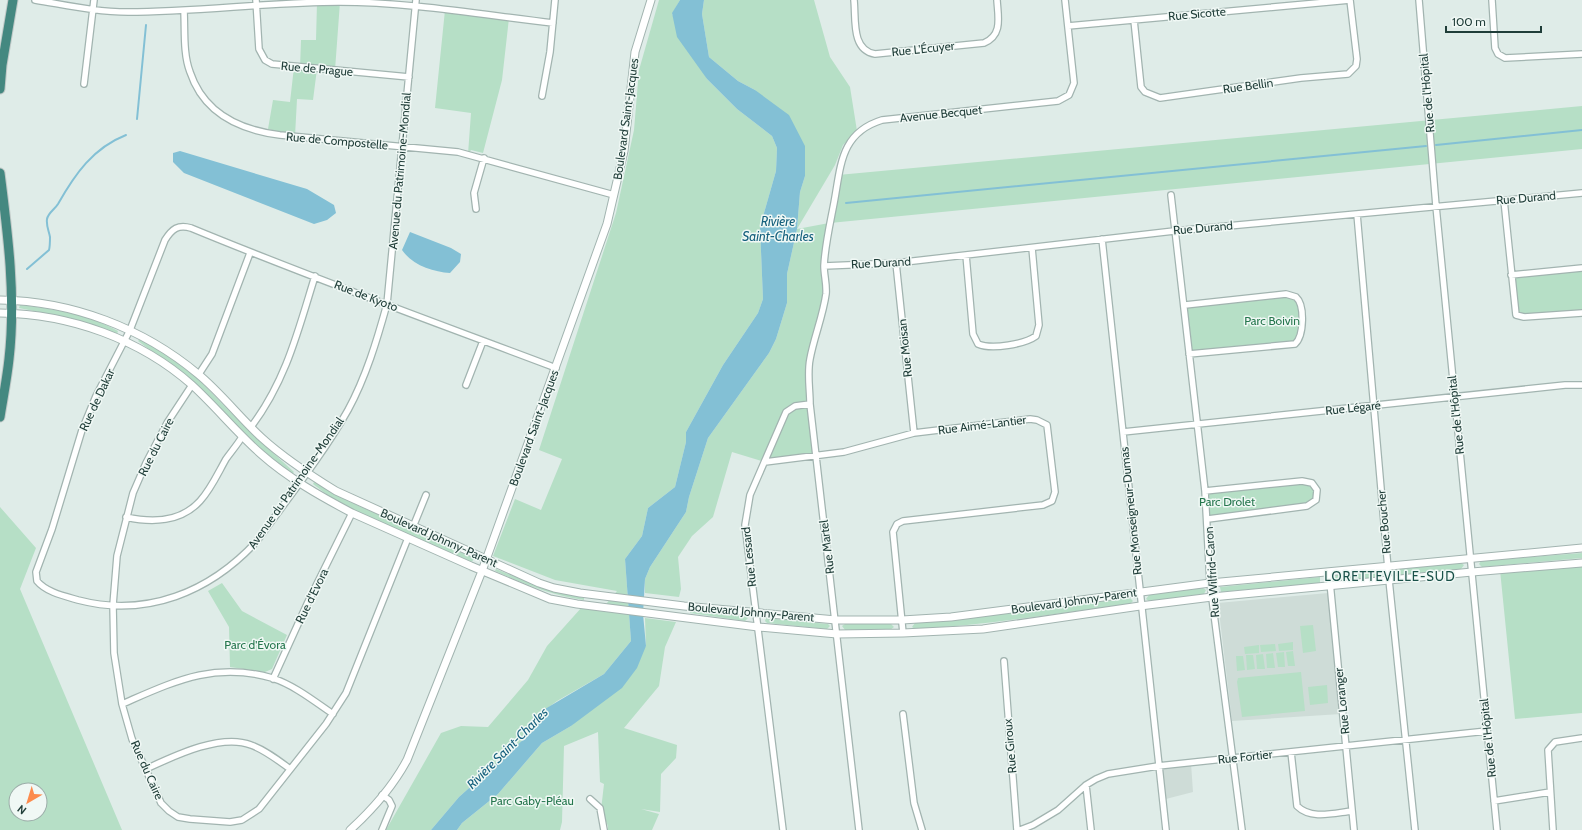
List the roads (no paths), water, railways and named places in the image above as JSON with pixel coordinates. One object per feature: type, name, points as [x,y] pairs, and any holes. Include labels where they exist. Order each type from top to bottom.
[{"type":"highway","points":[[0,89],[2,65],[13,0]]},
{"type":"highway","points":[[0,173],[10,255],[11,300],[9,359],[0,417]]},
{"type":"street","points":[[35,0],[93,10],[129,12],[184,11],[257,3],[340,2],[415,7],[553,23]]},
{"type":"street","points":[[84,84],[94,0]]},
{"type":"street","name":"Avenue du Patrimoine-Mondial","points":[[37,581],[45,588],[68,598],[88,603],[134,605],[178,597],[215,578],[245,554],[257,541],[329,441],[348,409],[374,349],[387,304],[396,224],[401,147],[416,0]]},
{"type":"street","points":[[542,96],[555,0]]},
{"type":"street","name":"Boulevard Saint-Jacques","points":[[350,830],[382,795],[401,771],[413,748],[482,571],[556,368],[601,241],[614,195],[624,151],[635,52],[651,0]]},
{"type":"street","name":"Rue L'Écuyer","points":[[854,0],[858,42],[864,50],[875,54],[984,43],[995,36],[999,24],[997,0]]},
{"type":"street","name":"Avenue Becquet","points":[[824,266],[829,223],[839,168],[849,144],[858,132],[869,124],[882,120],[1058,101],[1069,96],[1074,83],[1065,0]]},
{"type":"street","name":"Rue Sicotte","points":[[1068,26],[1350,0]]},
{"type":"street","name":"Rue Bellin","points":[[1134,20],[1142,87],[1145,92],[1160,98],[1301,78],[1348,74],[1356,66],[1357,59],[1350,0]]},
{"type":"street","name":"Rue de l'Hôpital","points":[[1419,0],[1436,206],[1497,830]]},
{"type":"street","points":[[1492,0],[1495,48],[1498,54],[1505,58],[1582,54]]},
{"type":"street","name":"Rue de Prague","points":[[257,3],[259,49],[265,60],[272,64],[409,77]]},
{"type":"street","name":"Rue de Compostelle","points":[[184,11],[189,72],[207,102],[215,110],[236,124],[261,132],[280,135],[458,152],[614,195]]},
{"type":"street","points":[[476,209],[474,193],[484,158]]},
{"type":"street","name":"Rue Durand","points":[[824,266],[896,263],[1174,231],[1582,193]]},
{"type":"street","name":"Rue Wilfrid-Caron","points":[[1171,195],[1174,231],[1185,305],[1189,354],[1208,519],[1210,584],[1234,758],[1242,830]]},
{"type":"street","points":[[1504,200],[1516,315],[1524,317],[1582,313]]},
{"type":"street","name":"Rue Boucher","points":[[1357,214],[1389,580],[1415,830]]},
{"type":"street","name":"Rue de Kyoto","points":[[176,227],[184,226],[191,228],[250,252],[556,368]]},
{"type":"street","name":"Rue de Dakar","points":[[37,581],[36,572],[52,529],[82,430],[96,396],[130,330],[165,240],[170,231],[176,227]]},
{"type":"street","name":"Rue Monseigneur-Dumas","points":[[1102,239],[1140,606],[1166,830]]},
{"type":"street","points":[[966,255],[973,334],[978,344],[991,347],[1027,341],[1036,336],[1039,325],[1032,248]]},
{"type":"street","points":[[199,374],[212,354],[250,252]]},
{"type":"street","name":"Rue Moisan","points":[[896,263],[914,433]]},
{"type":"street","name":"Rue Martel","points":[[824,266],[826,292],[823,314],[809,364],[810,404],[859,830]]},
{"type":"street","points":[[1511,275],[1582,268]]},
{"type":"street","points":[[251,427],[272,396],[290,358],[315,276]]},
{"type":"street","points":[[1185,305],[1286,294],[1296,297],[1300,304],[1302,332],[1295,344],[1189,354]]},
{"type":"street","name":"Boulevard Johnny-Parent","points":[[0,300],[11,300],[74,310],[104,319],[130,330],[178,358],[199,374],[251,427],[306,473],[356,501],[546,586],[580,593],[684,606],[836,620],[902,620],[951,617],[1210,584],[1582,548]]},
{"type":"street","name":"Boulevard Johnny-Parent","points":[[0,313],[56,319],[80,325],[125,341],[166,365],[192,385],[242,437],[277,467],[324,499],[352,513],[536,594],[577,604],[758,627],[837,634],[903,633],[983,629],[1212,597],[1582,563]]},
{"type":"street","points":[[466,385],[484,341]]},
{"type":"street","name":"Rue du Caire","points":[[192,385],[167,423],[146,463],[133,493],[116,556],[113,605],[114,653],[122,704],[132,739],[161,803],[174,814],[190,819],[230,822],[242,820],[259,809],[333,714],[346,693],[408,538]]},
{"type":"street","name":"Rue Légaré","points":[[1123,432],[1568,385],[1582,385]]},
{"type":"street","name":"Rue Lessard","points":[[783,830],[745,525],[750,494],[786,412],[795,406],[810,404]]},
{"type":"street","name":"Rue Aimé-Lantier","points":[[765,462],[816,457],[844,452],[914,433],[1030,420],[1041,421],[1047,425],[1055,492],[1052,501],[1043,505],[900,522],[893,532],[903,633]]},
{"type":"street","points":[[126,517],[139,520],[158,521],[173,518],[189,510],[200,501],[209,489],[227,458],[242,437]]},
{"type":"street","points":[[1205,491],[1302,480],[1312,483],[1317,490],[1316,500],[1307,506],[1208,519]]},
{"type":"street","points":[[413,527],[426,495]]},
{"type":"street","name":"Rue d'Evora","points":[[273,678],[308,602],[352,513]]},
{"type":"street","name":"Rue Loranger","points":[[1329,572],[1354,830]]},
{"type":"street","name":"Rue Giroux","points":[[1004,661],[1017,830]]},
{"type":"street","points":[[122,704],[179,679],[214,672],[240,672],[273,678],[333,714]]},
{"type":"street","points":[[903,714],[914,803],[922,830]]},
{"type":"street","name":"Rue Fortier","points":[[1020,830],[1033,825],[1058,810],[1086,785],[1108,774],[1158,766],[1487,731]]},
{"type":"street","points":[[1553,830],[1547,756],[1550,745],[1562,739],[1582,738]]},
{"type":"street","points":[[146,769],[208,745],[232,741],[250,744],[267,753],[290,769]]},
{"type":"street","points":[[1291,752],[1297,806],[1308,814],[1352,811]]},
{"type":"street","points":[[1086,785],[1091,830]]},
{"type":"street","points":[[1494,801],[1550,792]]},
{"type":"street","points":[[382,795],[389,800],[392,806],[382,830]]},
{"type":"street","points":[[590,799],[600,808],[604,830]]},
{"type":"water","name":"Rivière Saint-Charles","points":[[680,0],[704,0],[702,14],[709,57],[738,81],[755,90],[789,115],[805,146],[805,176],[800,192],[797,229],[787,274],[787,303],[776,339],[769,353],[708,438],[689,497],[686,512],[650,567],[645,579],[643,614],[646,646],[637,668],[622,688],[571,726],[542,743],[498,794],[462,823],[457,830],[431,830],[459,797],[534,730],[537,716],[545,709],[604,674],[631,641],[625,559],[642,536],[648,508],[675,487],[686,442],[686,432],[723,365],[758,313],[763,299],[760,227],[776,171],[777,148],[772,136],[737,109],[707,79],[677,37],[672,13]]},
{"type":"water","points":[[180,151],[307,189],[334,205],[336,213],[327,220],[314,224],[184,173],[173,162],[173,153]]},
{"type":"water","points":[[410,232],[451,248],[461,254],[460,262],[450,273],[437,271],[417,264],[402,250]]},
{"type":"waterway","points":[[137,119],[146,25]]},
{"type":"waterway","points":[[1436,145],[1582,130]]},
{"type":"waterway","points":[[27,269],[49,250],[50,237],[47,219],[78,172],[104,147],[114,140],[126,135]]},
{"type":"waterway","points":[[846,203],[1426,146]]},
{"type":"district","name":"LORETTEVILLE-SUD","points":[[1390,576]]},
{"type":"park label","name":"Parc Boivin","points":[[1272,321]]},
{"type":"park label","name":"Parc Drolet","points":[[1227,502]]},
{"type":"park label","name":"Parc d'Évora","points":[[255,645]]},
{"type":"park label","name":"Parc Gaby-Pléau","points":[[532,801]]}]
